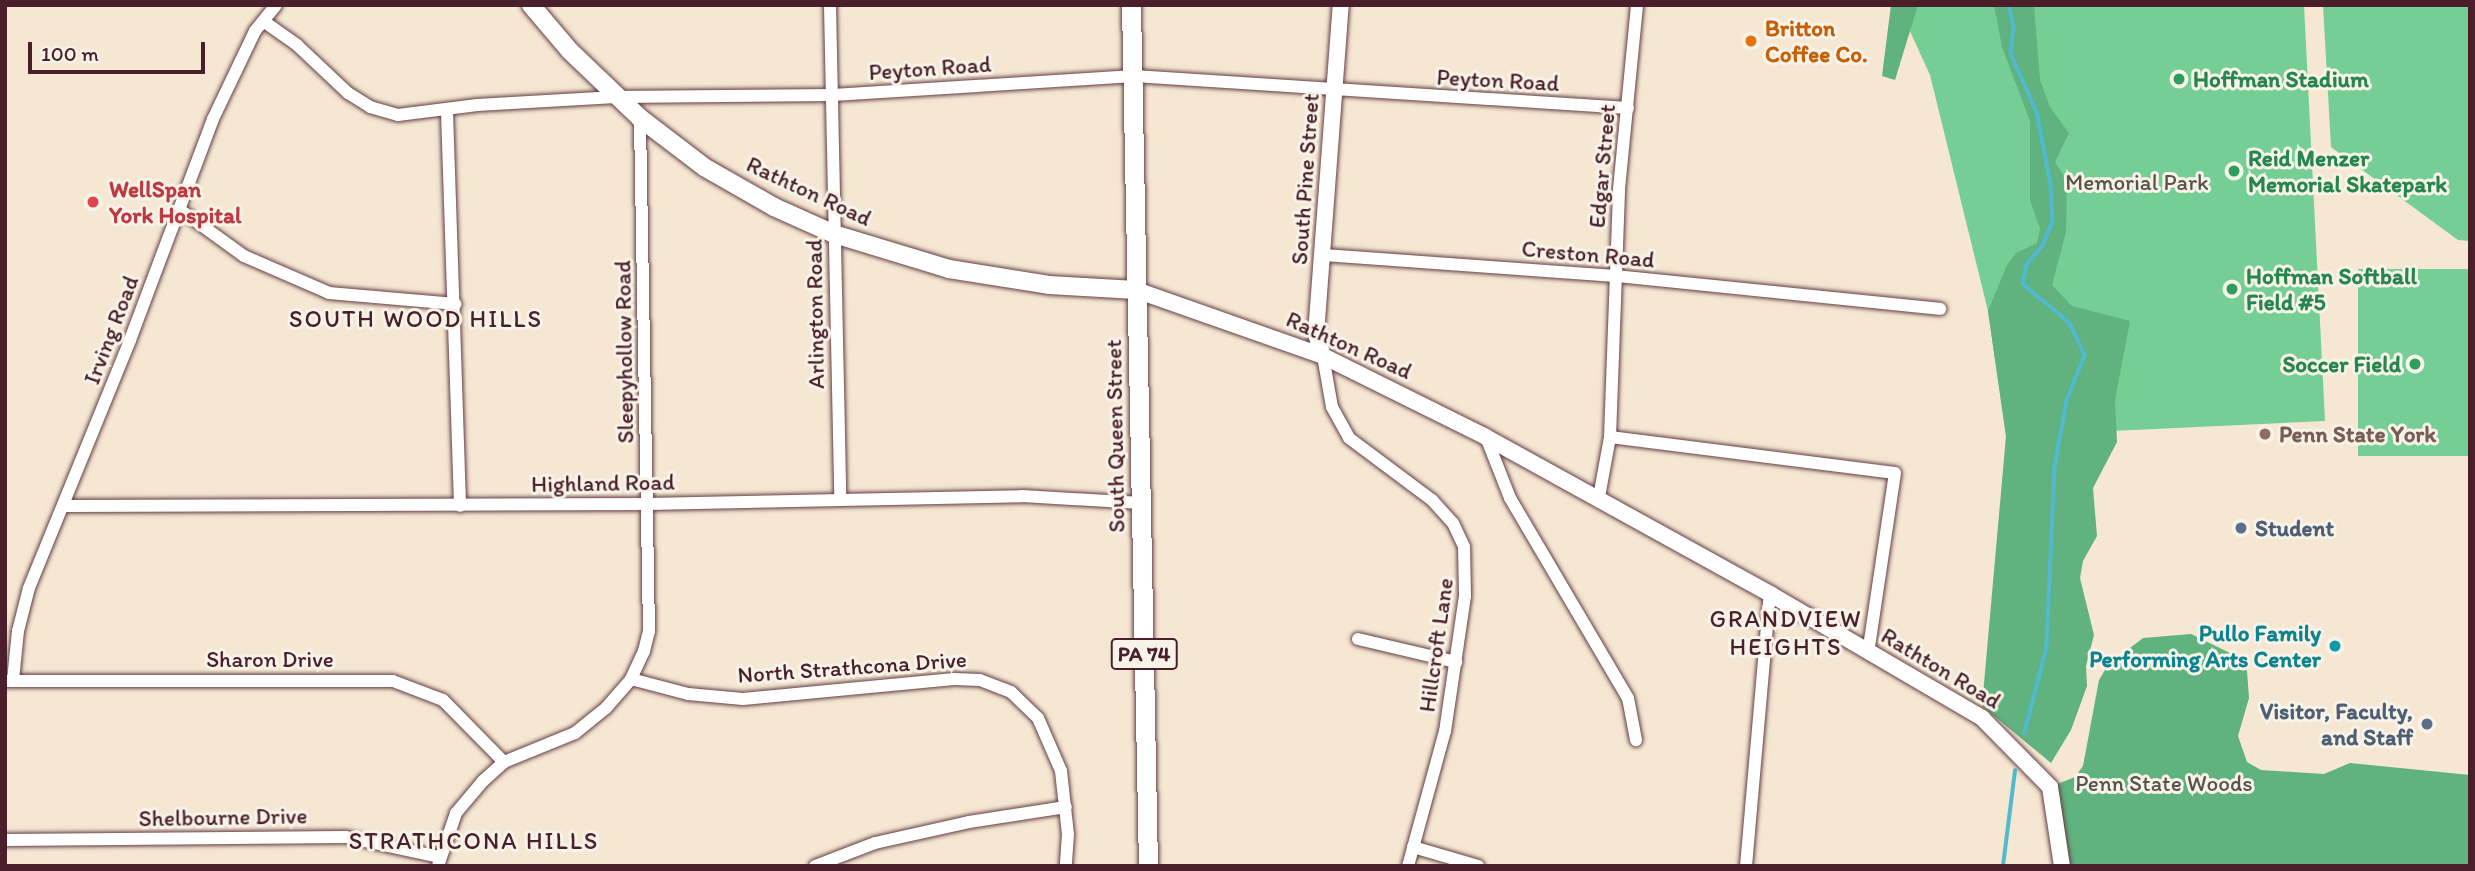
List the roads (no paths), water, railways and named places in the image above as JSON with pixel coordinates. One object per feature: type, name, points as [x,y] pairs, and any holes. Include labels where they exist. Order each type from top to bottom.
[{"type":"main road","name":"Rathton Road","points":[[531,5],[616,97],[640,118],[704,167],[774,207],[834,233],[901,257],[999,279],[1136,290]]},
{"type":"main road","name":"South Queen Street","points":[[1132,5],[1148,866]]},
{"type":"street","name":"Irving Road","points":[[9,681],[29,588],[65,506],[236,66],[256,31],[266,23],[276,5]]},
{"type":"street","name":"Arlington Road","points":[[830,5],[839,496]]},
{"type":"street","name":"South Pine Street","points":[[1323,356],[1317,334],[1341,5]]},
{"type":"street","name":"Edgar Street","points":[[1599,497],[1610,437],[1616,276],[1637,5]]},
{"type":"street","name":"Peyton Road","points":[[266,23],[370,107],[398,115],[447,111],[477,105],[616,97],[833,95],[1134,76],[1334,86],[1432,99],[1628,108]]},
{"type":"street","points":[[447,111],[456,303],[460,506]]},
{"type":"street","name":"Sleepyhollow Road","points":[[439,861],[456,813],[504,762],[575,733],[606,708],[631,679],[649,631],[640,118]]},
{"type":"street","points":[[179,209],[244,256],[329,293],[456,303]]},
{"type":"street","name":"Creston Road","points":[[1323,255],[1616,276],[1895,308],[1940,309]]},
{"type":"street","name":"Rathton Road","points":[[1136,290],[1323,356],[1486,437],[1599,497],[1982,718],[2023,755],[2050,787],[2062,866]]},
{"type":"street","name":"Hillcroft Lane","points":[[1323,356],[1332,407],[1349,438],[1432,500],[1453,523],[1464,547],[1468,570],[1446,731],[1408,866]]},
{"type":"street","points":[[1486,437],[1510,499],[1628,698],[1636,740]]},
{"type":"street","points":[[1610,437],[1895,473],[1868,653]]},
{"type":"street","name":"Highland Road","points":[[65,506],[648,504],[839,496],[1022,495],[1141,503]]},
{"type":"street","points":[[1746,866],[1770,594]]},
{"type":"street","points":[[1358,639],[1456,662]]},
{"type":"street","name":"North Strathcona Drive","points":[[631,679],[688,694],[743,699],[980,680],[1011,692],[1038,719],[1061,771],[1066,807],[1066,866]]},
{"type":"street","name":"Sharon Drive","points":[[9,681],[393,681],[443,700],[504,762]]},
{"type":"street","points":[[815,866],[875,843],[969,822],[1066,807]]},
{"type":"street","name":"Shelbourne Drive","points":[[5,840],[346,837],[439,861]]},
{"type":"street","points":[[1413,847],[1478,866]]},
{"type":"waterway","points":[[2009,5],[2014,27],[2011,54],[2037,112],[2051,184],[2053,222],[2043,246],[2027,265],[2023,284],[2070,323],[2085,355],[2067,401],[2055,468],[2047,647],[2025,733]]},
{"type":"waterway","points":[[2003,866],[2015,771]]},
{"type":"place","name":"Britton Coffee Co.","points":[[1751,41]]},
{"type":"place","name":"Hoffman Stadium","points":[[2179,79]]},
{"type":"place","name":"Reid Menzer Memorial Skatepark","points":[[2234,171]]},
{"type":"place","name":"WellSpan York Hospital","points":[[93,202]]},
{"type":"place","name":"Hoffman Softball Field #5","points":[[2232,289]]},
{"type":"place","name":"Soccer Field","points":[[2415,364]]},
{"type":"place","name":"Penn State York","points":[[2265,434]]},
{"type":"place","name":"Student","points":[[2241,528]]},
{"type":"place","name":"Pullo Family Performing Arts Center","points":[[2335,646]]},
{"type":"place","name":"Visitor, Faculty, and Staff","points":[[2427,724]]},
{"type":"district","name":"SOUTH WOOD HILLS","points":[[416,319]]},
{"type":"district","name":"GRANDVIEW HEIGHTS","points":[[1786,633]]},
{"type":"district","name":"STRATHCONA HILLS","points":[[474,841]]},
{"type":"park label","name":"Memorial Park","points":[[2137,182]]},
{"type":"park label","name":"Penn State Woods","points":[[2164,783]]}]
